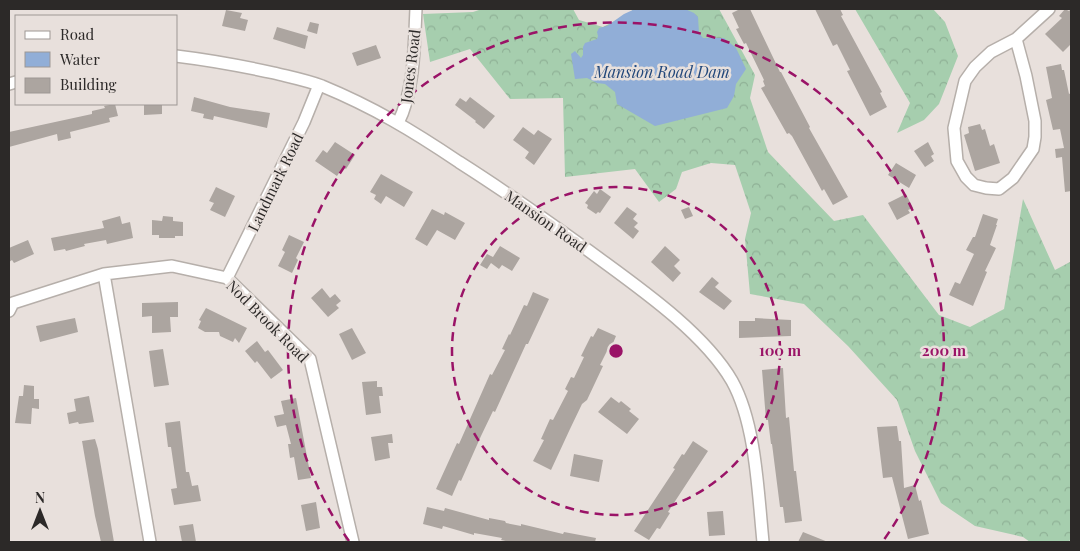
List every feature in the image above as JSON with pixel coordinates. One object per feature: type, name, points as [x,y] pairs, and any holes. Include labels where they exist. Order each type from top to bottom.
[{"type":"street","name":"Jones Road","points":[[398,123],[407,102],[410,85],[416,9]]},
{"type":"street","points":[[1016,39],[1033,112],[1035,137],[1033,149],[1013,178],[999,188],[986,188],[974,185],[966,177],[957,161],[954,128],[965,81],[975,67],[991,52],[1016,39],[1049,9]]},
{"type":"street","name":"Mansion Road","points":[[178,56],[231,64],[319,85],[367,106],[398,123],[521,202],[606,263],[678,321],[715,356],[733,383],[739,396],[747,420],[755,469],[763,542]]},
{"type":"street","name":"Landmark Road","points":[[227,278],[304,122],[319,85]]},
{"type":"street","name":"Nod Brook Road","points":[[9,311],[13,303],[104,274],[172,266],[227,278],[310,359],[353,542]]},
{"type":"street","points":[[104,274],[150,542]]},
{"type":"green space","points":[[482,9],[573,9],[579,20],[603,27],[632,12],[632,9],[719,9],[755,75],[750,98],[768,152],[834,221],[863,215],[939,315],[970,327],[1004,309],[1023,199],[1055,270],[1070,262],[1071,266],[1071,537],[1069,542],[1030,542],[1023,537],[975,526],[941,503],[915,451],[897,400],[848,346],[804,304],[750,294],[745,239],[751,213],[735,165],[711,163],[682,172],[676,189],[659,202],[635,169],[565,177],[563,98],[510,99],[470,49],[430,62],[423,14],[473,12]]},
{"type":"green space","points":[[855,9],[933,9],[945,22],[958,56],[939,104],[924,120],[897,133],[910,103]]},
{"type":"water","name":"Mansion Road Dam","points":[[635,9],[685,9],[698,17],[699,33],[703,38],[724,38],[736,48],[746,69],[736,84],[734,96],[727,108],[655,126],[617,104],[615,92],[605,84],[597,83],[587,78],[575,79],[571,54],[575,51],[581,58],[585,43],[597,39],[599,28],[607,26]]},
{"type":"building","points":[[740,9],[750,9],[809,128],[848,197],[833,205],[824,189],[822,191],[792,136],[789,133],[787,134],[761,88],[765,86],[764,80],[746,43],[744,44],[736,29],[739,28],[732,13]]},
{"type":"building","points":[[815,9],[840,9],[843,15],[841,16],[882,92],[880,93],[887,107],[870,116],[847,71],[850,70],[837,44],[833,46]]},
{"type":"building","points":[[1065,9],[1069,11],[1071,9],[1071,44],[1063,52],[1045,34],[1062,18],[1059,16]]},
{"type":"building","points":[[226,10],[242,13],[240,18],[248,20],[245,31],[222,26]]},
{"type":"building","points":[[310,22],[319,24],[317,34],[307,31]]},
{"type":"building","points":[[277,27],[308,36],[305,49],[273,39]]},
{"type":"building","points":[[376,45],[381,58],[357,66],[352,53]]},
{"type":"building","points":[[1061,64],[1069,94],[1071,93],[1071,191],[1065,192],[1062,157],[1056,158],[1055,149],[1064,148],[1060,129],[1053,130],[1046,100],[1052,98],[1046,67]]},
{"type":"building","points":[[194,97],[230,107],[270,113],[267,128],[214,116],[213,120],[203,118],[204,114],[191,111]]},
{"type":"building","points":[[470,97],[495,116],[484,129],[455,105],[460,98],[466,102]]},
{"type":"building","points":[[115,105],[118,116],[109,118],[110,122],[70,132],[71,138],[58,141],[57,134],[9,147],[9,132],[92,114],[92,111],[105,108],[104,106]]},
{"type":"building","points":[[144,105],[162,105],[162,114],[144,115]]},
{"type":"building","points":[[980,124],[982,130],[985,129],[990,146],[994,144],[1000,163],[975,171],[964,135],[969,133],[968,127]]},
{"type":"building","points":[[523,127],[534,135],[538,130],[552,139],[534,165],[525,158],[529,152],[513,140]]},
{"type":"building","points":[[335,142],[355,155],[346,169],[343,167],[337,176],[315,161],[323,150],[327,153]]},
{"type":"building","points":[[928,142],[934,154],[931,156],[934,161],[925,167],[914,151]]},
{"type":"building","points":[[896,163],[916,175],[909,188],[888,175]]},
{"type":"building","points":[[381,174],[413,192],[404,207],[386,196],[381,204],[374,199],[376,195],[370,192]]},
{"type":"building","points":[[216,187],[235,196],[225,217],[210,210],[214,203],[209,201]]},
{"type":"building","points":[[600,189],[611,197],[600,213],[596,214],[587,208],[588,205],[585,203],[594,191],[597,194]]},
{"type":"building","points":[[906,194],[913,208],[908,210],[910,213],[897,220],[888,203]]},
{"type":"building","points":[[627,207],[637,214],[633,219],[638,223],[634,227],[639,231],[633,239],[614,223]]},
{"type":"building","points":[[689,207],[693,216],[685,219],[681,210]]},
{"type":"building","points":[[432,209],[444,215],[445,212],[465,223],[455,240],[437,230],[427,246],[415,239]]},
{"type":"building","points":[[983,214],[998,219],[990,245],[996,248],[985,271],[987,272],[973,306],[949,295],[955,282],[960,284],[974,254],[966,250],[973,237],[975,237]]},
{"type":"building","points":[[120,216],[122,224],[130,222],[133,238],[107,244],[106,240],[84,244],[85,246],[66,251],[65,249],[54,251],[51,238],[104,228],[102,221]]},
{"type":"building","points":[[163,216],[173,217],[173,221],[183,222],[183,236],[159,238],[159,235],[152,235],[152,220],[162,221]]},
{"type":"building","points":[[289,235],[304,242],[296,258],[298,260],[292,273],[278,266],[285,252],[282,250]]},
{"type":"building","points":[[28,240],[34,254],[14,263],[12,260],[9,262],[9,248]]},
{"type":"building","points":[[500,246],[520,258],[512,271],[502,265],[499,269],[491,263],[487,269],[480,265],[487,254],[493,257]]},
{"type":"building","points":[[665,246],[680,260],[674,266],[681,273],[673,282],[651,262]]},
{"type":"building","points":[[712,277],[719,283],[715,287],[732,301],[724,310],[699,292]]},
{"type":"building","points":[[322,288],[330,298],[335,294],[341,301],[336,305],[339,308],[328,317],[311,298]]},
{"type":"building","points":[[533,292],[549,299],[495,412],[493,411],[461,481],[459,480],[452,496],[436,489],[457,443],[459,444],[490,374],[492,375],[505,350],[502,349],[509,334],[524,305],[527,306]]},
{"type":"building","points":[[178,302],[178,317],[170,317],[171,332],[152,333],[152,316],[142,317],[142,303]]},
{"type":"building","points":[[206,308],[247,328],[239,343],[235,338],[233,342],[220,336],[219,332],[205,332],[198,328],[201,321],[199,320]]},
{"type":"building","points":[[75,318],[78,332],[40,342],[36,326]]},
{"type":"building","points":[[755,318],[791,320],[791,336],[739,338],[739,321],[755,321]]},
{"type":"building","points":[[352,328],[366,353],[352,360],[339,334]]},
{"type":"building","points":[[598,328],[616,336],[600,365],[603,366],[587,400],[582,404],[551,470],[533,461],[544,440],[541,439],[550,419],[553,420],[568,391],[565,389],[571,377],[574,378],[584,357],[581,356],[591,336],[593,337]]},
{"type":"building","points":[[257,341],[265,352],[268,350],[283,370],[271,379],[257,361],[255,363],[245,351]]},
{"type":"building","points":[[163,349],[169,385],[154,387],[149,351]]},
{"type":"building","points":[[783,368],[786,418],[789,417],[794,471],[796,471],[802,521],[785,523],[783,507],[780,507],[772,444],[768,420],[766,420],[762,370]]},
{"type":"building","points":[[377,381],[377,387],[382,387],[383,396],[379,396],[381,413],[366,415],[362,382]]},
{"type":"building","points":[[24,385],[34,386],[34,399],[39,399],[39,409],[32,408],[31,424],[15,423],[19,396],[23,396]]},
{"type":"building","points":[[89,396],[94,422],[69,424],[67,413],[76,411],[74,399]]},
{"type":"building","points":[[611,397],[619,403],[621,401],[639,419],[627,434],[598,412]]},
{"type":"building","points":[[296,398],[311,478],[298,480],[294,457],[290,458],[288,444],[291,444],[286,425],[277,427],[274,416],[284,414],[281,401]]},
{"type":"building","points":[[180,421],[186,472],[189,472],[192,486],[198,485],[201,501],[174,505],[171,489],[177,488],[171,447],[168,447],[165,423]]},
{"type":"building","points":[[897,426],[899,441],[901,441],[904,488],[915,485],[919,501],[921,500],[929,534],[908,539],[892,477],[883,478],[877,427]]},
{"type":"building","points":[[392,434],[393,443],[388,443],[390,458],[375,461],[371,437]]},
{"type":"building","points":[[95,439],[114,542],[101,542],[95,516],[82,441]]},
{"type":"building","points":[[693,441],[708,451],[668,512],[670,513],[660,529],[657,528],[649,540],[634,531],[675,469],[673,468],[682,454],[684,455]]},
{"type":"building","points":[[574,454],[603,460],[599,482],[570,476]]},
{"type":"building","points":[[316,502],[320,528],[306,531],[301,505]]},
{"type":"building","points":[[427,507],[444,511],[445,508],[489,520],[489,518],[563,534],[564,532],[596,538],[595,542],[510,542],[501,540],[502,538],[474,533],[474,535],[443,526],[442,529],[423,524]]},
{"type":"building","points":[[723,511],[725,535],[709,536],[707,512]]},
{"type":"building","points":[[193,524],[196,542],[182,542],[179,526]]},
{"type":"building","points":[[803,532],[828,542],[798,542]]}]
